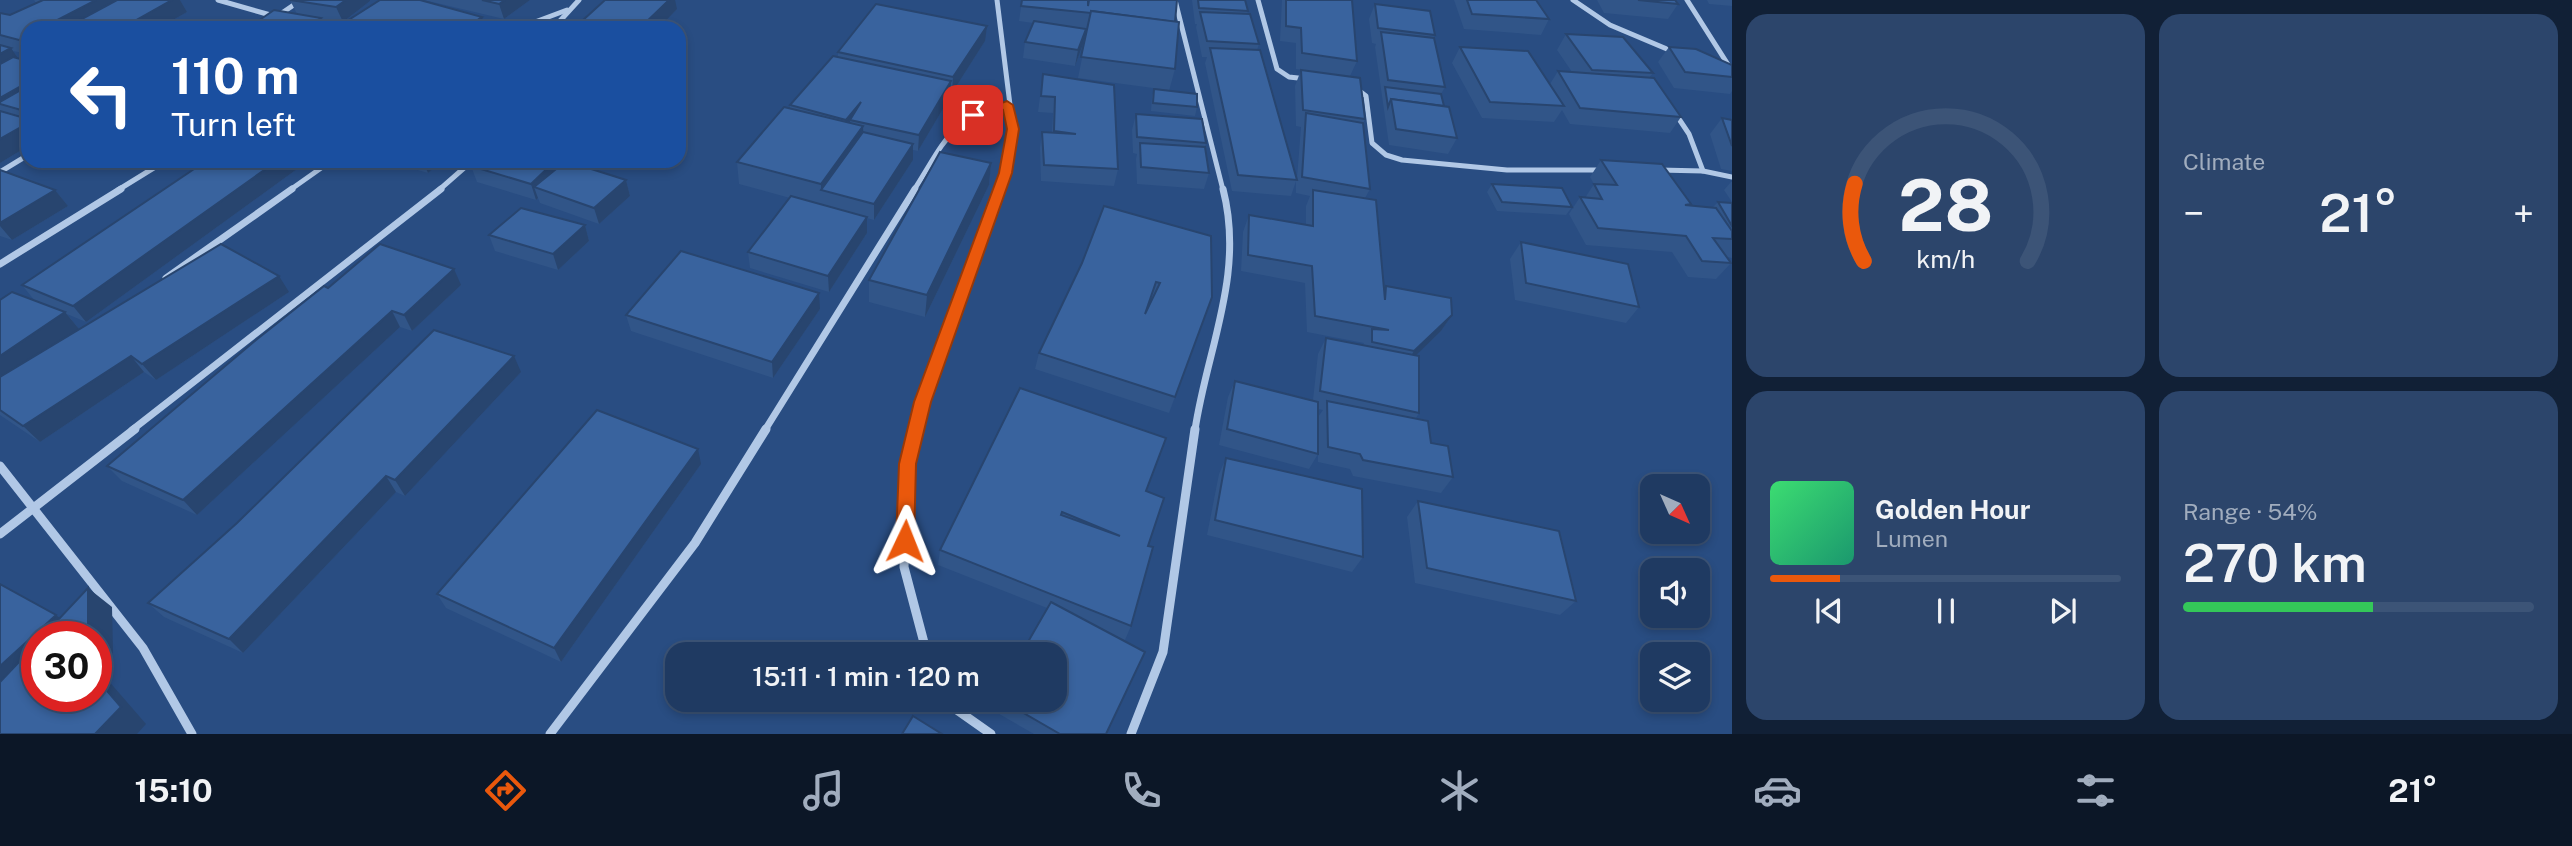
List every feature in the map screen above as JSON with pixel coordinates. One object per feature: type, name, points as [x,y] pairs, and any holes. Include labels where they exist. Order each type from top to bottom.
[{"type":"street","points":[[218,0],[289,19]]},
{"type":"street","points":[[271,21],[301,0]]},
{"type":"street","points":[[559,21],[579,0]]},
{"type":"street","points":[[924,642],[904,567],[908,464],[922,402],[1005,173],[1013,129],[1007,105],[997,0]]},
{"type":"street","points":[[1131,734],[1163,652],[1200,395],[1218,338],[1229,265],[1228,208],[1175,0]]},
{"type":"street","points":[[1258,0],[1277,69],[1289,77],[1313,80]]},
{"type":"street","points":[[1573,0],[1610,26],[1683,56]]},
{"type":"street","points":[[1687,0],[1732,74]]},
{"type":"street","points":[[538,21],[567,10]]},
{"type":"street","points":[[1610,26],[1618,36]]},
{"type":"street","points":[[1720,71],[1732,74]]},
{"type":"street","points":[[1344,84],[1362,90],[1366,96],[1372,142],[1386,155],[1402,160],[1507,170],[1616,170]]},
{"type":"street","points":[[550,734],[695,543],[950,133],[973,115],[1007,105]]},
{"type":"street","points":[[1670,106],[1689,134],[1703,172]]},
{"type":"street","points":[[0,172],[21,159]]},
{"type":"street","points":[[0,264],[155,168]]},
{"type":"street","points":[[155,286],[321,168]]},
{"type":"street","points":[[0,534],[431,197],[464,168]]},
{"type":"street","points":[[1655,170],[1703,172],[1732,177]]},
{"type":"street","points":[[0,466],[143,648],[192,734]]},
{"type":"street","points":[[960,712],[991,734]]},
{"type":"building","points":[[43,0],[96,0],[56,21],[21,21],[19,40],[0,35],[0,13],[10,15]]},
{"type":"building","points":[[117,0],[172,0],[134,21],[78,21]]},
{"type":"building","points":[[290,0],[346,0],[336,7]]},
{"type":"building","points":[[380,0],[420,0],[482,17],[476,21],[347,21]]},
{"type":"building","points":[[482,0],[505,0],[499,4]]},
{"type":"building","points":[[605,0],[669,0],[647,21],[582,21]]},
{"type":"building","points":[[1022,0],[1088,0],[1088,6],[1089,0],[1177,0],[1175,22],[1091,11],[1021,6]]},
{"type":"building","points":[[1198,0],[1245,0],[1248,11],[1199,8]]},
{"type":"building","points":[[1286,0],[1352,0],[1357,61],[1302,53],[1301,28],[1286,26]]},
{"type":"building","points":[[1467,0],[1536,0],[1549,19],[1472,14]]},
{"type":"building","points":[[1638,0],[1675,0],[1678,4]]},
{"type":"building","points":[[876,4],[987,26],[953,77],[838,52]]},
{"type":"building","points":[[1375,4],[1430,11],[1435,35],[1378,28]]},
{"type":"building","points":[[274,10],[321,18],[317,21],[258,21]]},
{"type":"building","points":[[1091,11],[1179,22],[1175,69],[1081,57]]},
{"type":"building","points":[[1200,12],[1250,14],[1259,44],[1207,41]]},
{"type":"building","points":[[1034,21],[1086,29],[1078,50],[1025,42]]},
{"type":"building","points":[[1381,32],[1434,38],[1445,87],[1388,80]]},
{"type":"building","points":[[1566,34],[1623,37],[1653,73],[1592,70]]},
{"type":"building","points":[[0,45],[11,48],[0,54]]},
{"type":"building","points":[[1460,47],[1528,51],[1564,106],[1490,102]]},
{"type":"building","points":[[1669,47],[1696,49],[1732,65],[1732,77],[1685,72]]},
{"type":"building","points":[[1210,48],[1260,50],[1297,180],[1238,175]]},
{"type":"building","points":[[833,56],[951,81],[919,135],[850,120],[861,102],[846,120],[790,105]]},
{"type":"building","points":[[13,57],[21,59],[21,86],[0,98],[0,64]]},
{"type":"building","points":[[1301,70],[1360,78],[1365,119],[1303,110]]},
{"type":"building","points":[[1558,71],[1654,78],[1681,117],[1580,108]]},
{"type":"building","points":[[1043,74],[1114,85],[1118,169],[1044,165],[1042,132],[1076,134],[1054,131],[1055,97],[1041,96]]},
{"type":"building","points":[[1385,87],[1441,94],[1444,106],[1391,99],[1388,107]]},
{"type":"building","points":[[1154,89],[1197,94],[1197,107],[1153,103]]},
{"type":"building","points":[[21,90],[21,110],[0,102]]},
{"type":"building","points":[[1391,99],[1449,107],[1457,138],[1396,129]]},
{"type":"building","points":[[784,107],[863,126],[821,184],[737,162]]},
{"type":"building","points":[[0,111],[21,117],[21,127],[0,139]]},
{"type":"building","points":[[1306,113],[1363,123],[1370,189],[1302,177]]},
{"type":"building","points":[[1136,114],[1202,119],[1206,143],[1137,137]]},
{"type":"building","points":[[1722,118],[1732,120],[1732,146]]},
{"type":"building","points":[[863,132],[913,144],[874,204],[821,190]]},
{"type":"building","points":[[1140,143],[1205,147],[1209,173],[1141,167]]},
{"type":"building","points":[[940,152],[991,163],[927,295],[869,280]]},
{"type":"building","points":[[1601,160],[1662,164],[1691,204],[1685,205],[1716,208],[1732,231],[1732,239],[1713,238],[1731,263],[1702,261],[1686,236],[1598,228],[1580,197],[1602,199],[1594,184],[1617,185]]},
{"type":"building","points":[[196,168],[267,168],[73,306],[22,285]]},
{"type":"building","points":[[478,168],[548,168],[531,184]]},
{"type":"building","points":[[557,168],[588,168],[626,180],[594,208],[534,187]]},
{"type":"building","points":[[0,170],[55,190],[0,223]]},
{"type":"building","points":[[1492,184],[1562,188],[1572,207],[1502,202]]},
{"type":"building","points":[[1313,190],[1376,200],[1385,300],[1386,286],[1451,298],[1452,315],[1414,351],[1372,342],[1372,329],[1389,330],[1315,316],[1312,266],[1248,255],[1249,215],[1313,226]]},
{"type":"building","points":[[791,196],[867,217],[828,276],[748,252]]},
{"type":"building","points":[[1718,202],[1732,203],[1732,226]]},
{"type":"building","points":[[1104,206],[1211,236],[1212,297],[1175,397],[1039,353],[1082,263]],"holes":[[[1156,282],[1160,283],[1145,314]]]},
{"type":"building","points":[[521,208],[585,225],[553,254],[489,235]]},
{"type":"building","points":[[1521,242],[1628,264],[1639,307],[1526,283]]},
{"type":"building","points":[[221,244],[279,276],[142,364],[131,356],[23,426],[0,410],[0,377]]},
{"type":"building","points":[[380,244],[454,269],[404,315],[392,311],[183,500],[107,466],[256,340],[324,286],[328,288]]},
{"type":"building","points":[[681,251],[819,293],[772,362],[626,315]]},
{"type":"building","points":[[12,292],[65,312],[0,356],[0,300]]},
{"type":"building","points":[[434,330],[514,356],[395,480],[386,476],[229,639],[148,603],[237,523]]},
{"type":"building","points":[[1326,338],[1419,356],[1419,413],[1320,391]]},
{"type":"building","points":[[1235,381],[1318,402],[1318,454],[1227,429]]},
{"type":"building","points":[[1020,388],[1166,438],[1146,491],[1164,498],[1148,546],[1153,547],[1131,626],[940,550]],"holes":[[[1062,512],[1120,536],[1061,515]]]},
{"type":"building","points":[[1327,401],[1428,421],[1431,443],[1448,446],[1453,477],[1363,460],[1360,454],[1328,447]]},
{"type":"building","points":[[597,410],[698,449],[554,648],[437,594]]},
{"type":"building","points":[[1226,458],[1362,489],[1363,557],[1215,520]]},
{"type":"building","points":[[1418,501],[1559,531],[1576,601],[1427,568]]},
{"type":"building","points":[[0,584],[56,615],[49,621],[21,621],[21,647],[0,666]]},
{"type":"building","points":[[88,588],[88,621],[57,621]]},
{"type":"building","points":[[1051,602],[1145,652],[1106,734],[1060,734],[1022,712],[1067,712],[1067,642],[1028,642]]},
{"type":"building","points":[[21,660],[21,712],[112,712],[112,697],[121,707],[95,734],[0,734],[0,682]]},
{"type":"building","points":[[913,716],[942,734],[902,734]]},
{"type":"route","points":[[905,541],[908,464],[922,402],[1005,173],[1013,129],[1007,105],[973,115]]}]
